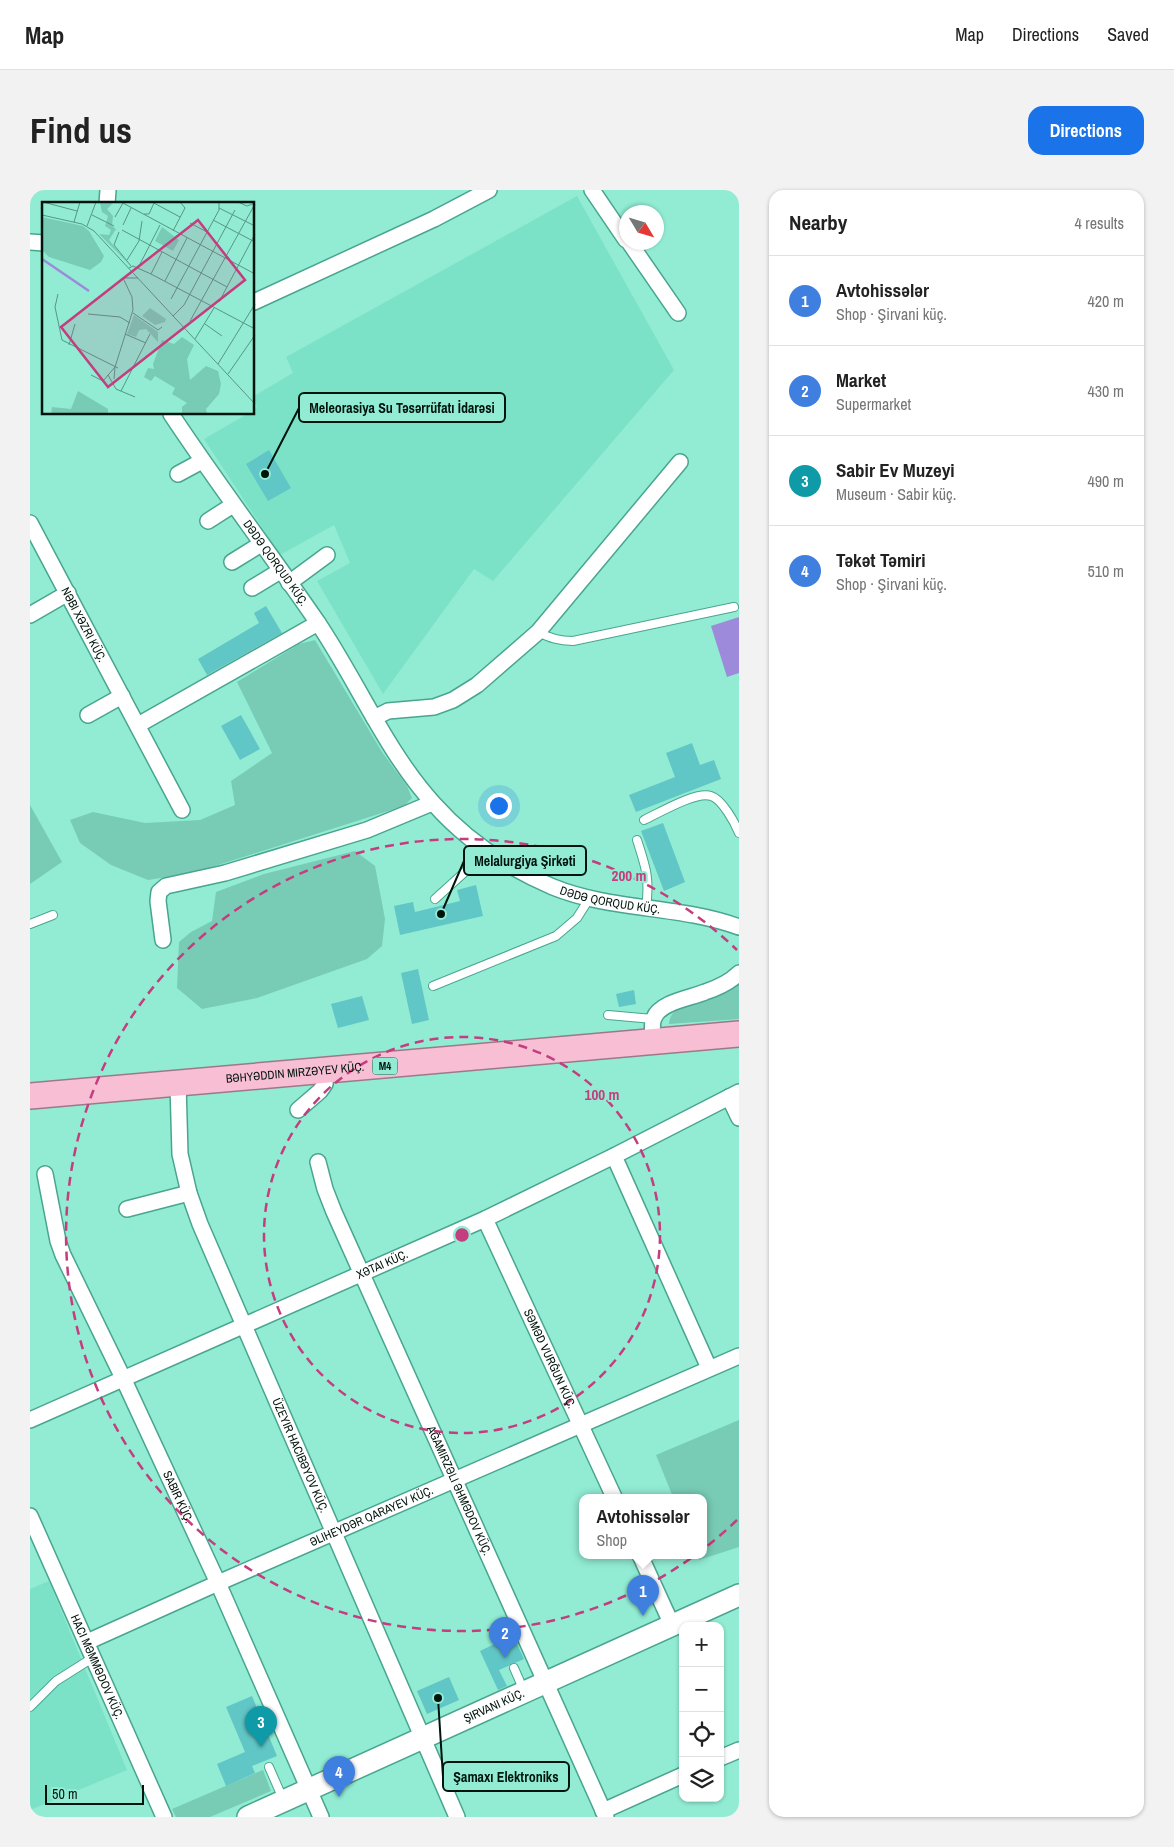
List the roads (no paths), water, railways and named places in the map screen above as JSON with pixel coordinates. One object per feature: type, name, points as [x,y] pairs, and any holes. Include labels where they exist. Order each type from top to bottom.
[{"type":"highway","name":"BƏHYƏDDIN MIRZƏYEV KÜÇ.","points":[[30,1096],[326,1071],[653,1030],[739,1034]]},
{"type":"main road","name":"ŞIRVANI KÜÇ.","points":[[248,1817],[739,1595]]},
{"type":"street","points":[[255,302],[434,219],[489,190]]},
{"type":"street","points":[[592,190],[619,228]]},
{"type":"street","points":[[634,250],[678,313]]},
{"type":"street","name":"DƏDƏ QORQUD KÜÇ.","points":[[173,415],[202,461],[318,623],[350,674],[374,718],[408,771],[432,803],[465,835],[507,864],[554,887],[589,898],[712,919],[739,927]]},
{"type":"street","points":[[178,474],[202,461]]},
{"type":"street","points":[[374,718],[388,712],[434,707],[453,700],[477,685],[538,632],[680,462]]},
{"type":"street","points":[[208,521],[233,505]]},
{"type":"street","name":"NƏBI XƏZRI KÜÇ.","points":[[30,523],[182,810]]},
{"type":"street","points":[[232,562],[261,544]]},
{"type":"street","points":[[252,588],[285,577],[327,555]]},
{"type":"street","points":[[30,615],[68,593]]},
{"type":"street","points":[[138,725],[318,623]]},
{"type":"street","points":[[88,715],[122,696]]},
{"type":"street","points":[[163,940],[158,901],[160,892],[166,886],[225,873],[367,830],[432,803]]},
{"type":"street","points":[[653,1030],[658,1011],[669,1004],[722,985],[739,973]]},
{"type":"street","points":[[298,1110],[320,1091],[325,1084],[326,1071]]},
{"type":"street","points":[[178,1084],[180,1154],[189,1193],[200,1224],[457,1817]]},
{"type":"street","name":"XƏTAI KÜÇ.","points":[[30,1420],[485,1219],[614,1156],[734,1094],[739,1118]]},
{"type":"street","points":[[614,1156],[709,1368]]},
{"type":"street","name":"AĞAMIRZƏLI ƏHMƏDOV KÜÇ.","points":[[318,1162],[325,1189],[334,1212],[604,1814]]},
{"type":"street","name":"SABIR KÜÇ.","points":[[45,1174],[58,1241],[63,1255],[123,1378],[218,1583],[321,1817]]},
{"type":"street","points":[[127,1210],[189,1193]]},
{"type":"street","name":"SƏMƏD VURĞUN KÜÇ.","points":[[485,1219],[613,1494]]},
{"type":"street","name":"ƏLIHEYDƏR QARAYEV KÜÇ.","points":[[87,1642],[739,1356]]},
{"type":"street","points":[[30,1516],[164,1817]]},
{"type":"street","points":[[642,1559],[672,1625]]},
{"type":"street","points":[[722,1757],[739,1750]]},
{"type":"street","points":[[604,1814],[679,1777]]},
{"type":"lane","points":[[538,632],[562,641],[573,641],[734,607]]},
{"type":"lane","points":[[644,820],[699,795],[712,796],[720,802],[728,813],[739,834]]},
{"type":"lane","points":[[637,840],[648,875],[649,887],[646,908]]},
{"type":"lane","points":[[435,899],[488,851]]},
{"type":"lane","points":[[433,986],[556,936],[577,918],[589,898]]},
{"type":"lane","points":[[30,924],[53,915]]},
{"type":"lane","points":[[608,1015],[653,1030]]},
{"type":"lane","points":[[30,1707],[56,1681],[94,1657]]},
{"type":"lane","points":[[514,1668],[524,1692]]},
{"type":"lane","points":[[269,1767],[284,1801]]},
{"type":"place","name":"Meleorasiya Su Təsərrüfatı İdarəsi","points":[[265,474]]},
{"type":"place","name":"Melalurgiya Şirkəti","points":[[441,914]]},
{"type":"place","name":"Avtohissələr","points":[[643,1616]]},
{"type":"place","name":"Market","points":[[505,1658]]},
{"type":"place","name":"Şamaxı Elektroniks","points":[[438,1698]]},
{"type":"place","name":"Sabir Ev Muzeyi","points":[[261,1747]]},
{"type":"place","name":"Təkət Təmiri","points":[[339,1797]]}]
